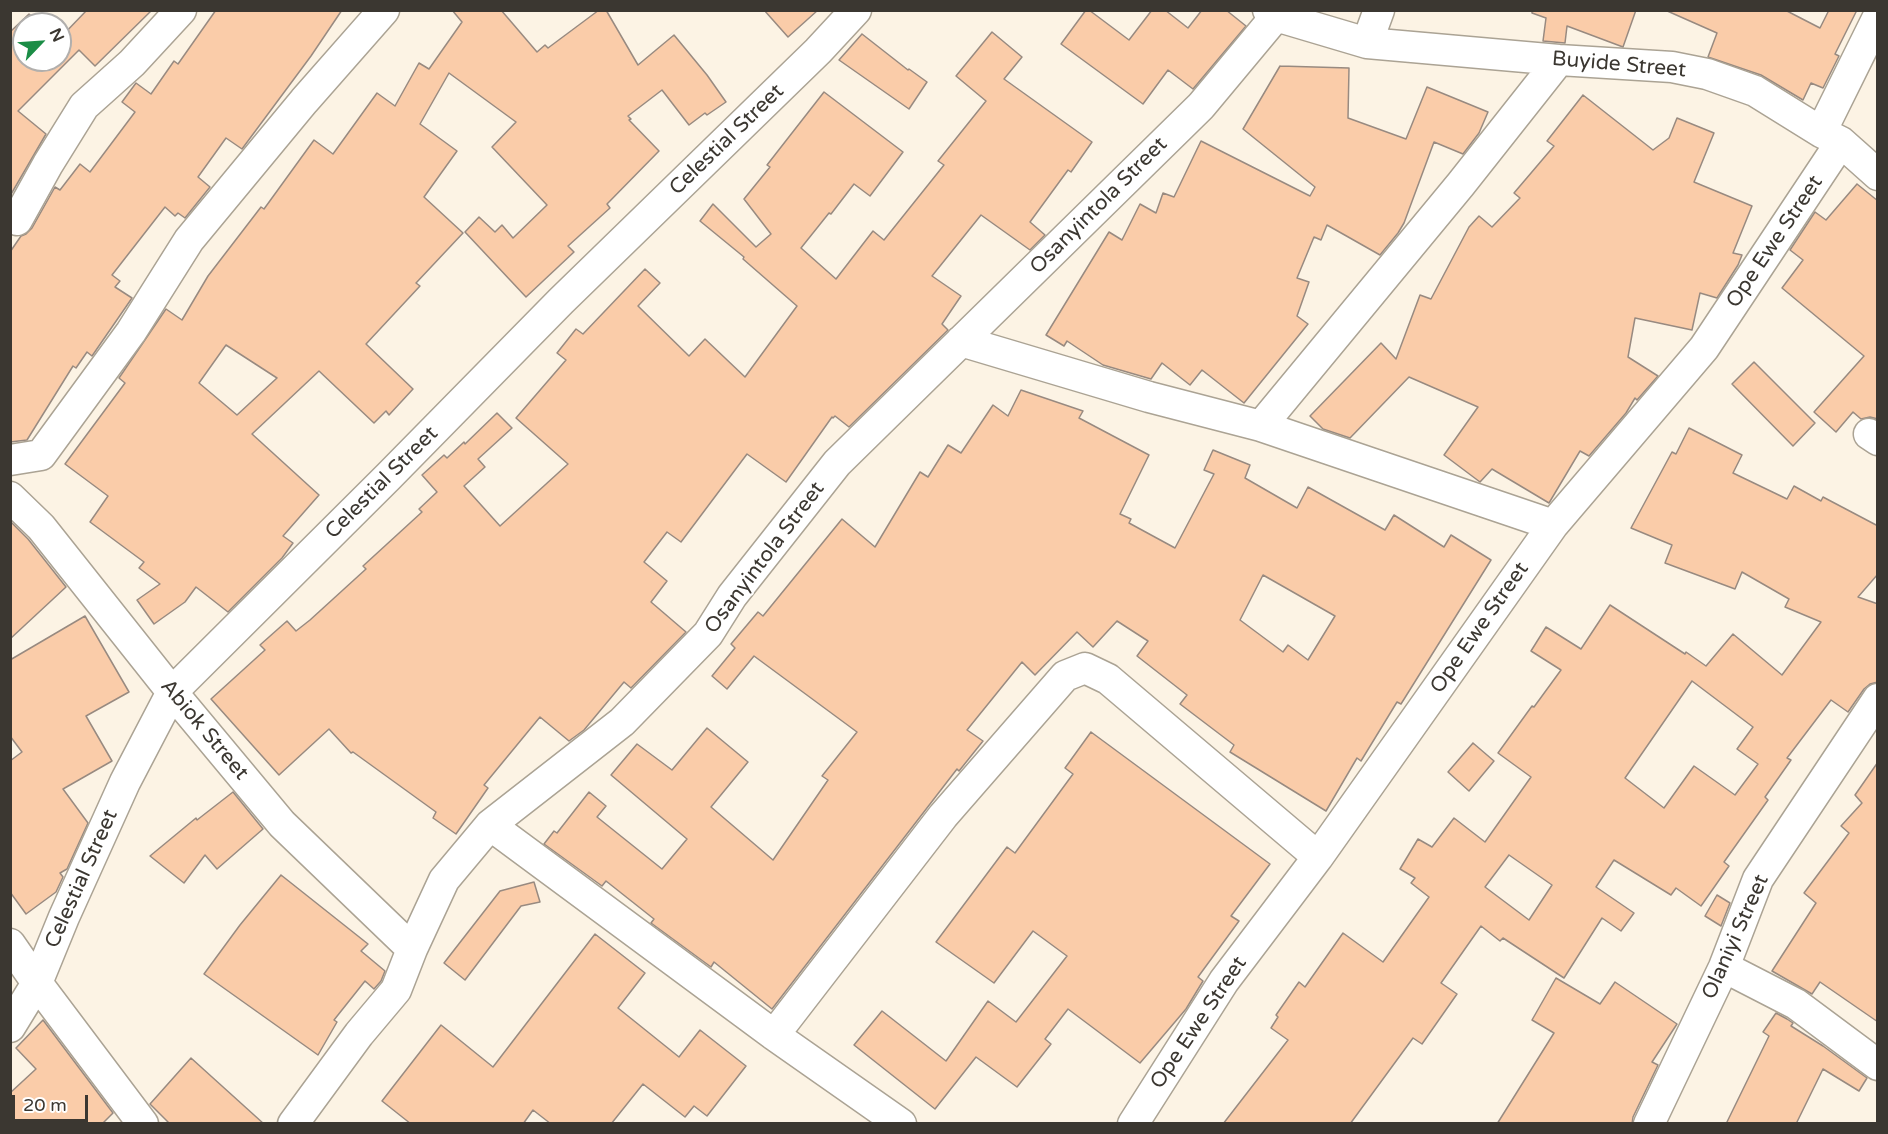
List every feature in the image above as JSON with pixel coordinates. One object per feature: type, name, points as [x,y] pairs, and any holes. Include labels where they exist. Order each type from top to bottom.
[{"type":"street","points":[[16,220],[84,106],[132,63],[181,10]]},
{"type":"street","points":[[10,460],[41,455],[131,332],[189,240],[304,101],[384,10]]},
{"type":"street","name":"Celestial Street","points":[[10,1027],[37,983],[125,782],[172,692],[561,301],[818,51],[856,10]]},
{"type":"street","points":[[1367,43],[1379,10]]},
{"type":"street","name":"Buyide Street","points":[[1272,13],[1367,43],[1559,60],[1672,67],[1707,74],[1755,91],[1831,137],[1878,175]]},
{"type":"street","name":"Osanyintola Street","points":[[296,1122],[359,1034],[396,990],[444,879],[490,825],[622,722],[708,634],[732,596],[837,463],[1201,106],[1272,13]]},
{"type":"street","name":"Ope Ewe Street","points":[[1133,1124],[1224,981],[1318,857],[1553,525],[1704,348],[1831,137],[1878,17]]},
{"type":"street","points":[[1261,426],[1461,184],[1559,60]]},
{"type":"street","points":[[961,341],[1149,397],[1261,426],[1553,525]]},
{"type":"street","name":"Abiok Street","points":[[10,497],[40,528],[282,824],[412,949]]},
{"type":"street","points":[[774,1035],[943,816],[1065,676],[1085,668],[1108,679],[1318,857]]},
{"type":"street","name":"Olaniyi Street","points":[[1649,1124],[1724,967],[1758,879],[1878,699]]},
{"type":"street","points":[[490,825],[774,1035],[901,1124]]},
{"type":"street","points":[[10,944],[143,1124]]},
{"type":"street","points":[[1724,967],[1796,1004],[1878,1065]]},
{"type":"building","points":[[87,10],[152,10],[95,66],[79,50],[72,57],[72,26]]},
{"type":"building","points":[[216,10],[342,10],[242,149],[226,138],[198,177],[210,187],[185,218],[178,213],[175,216],[165,207],[112,275],[120,281],[115,287],[132,298],[92,356],[87,352],[76,368],[73,366],[27,440],[10,442],[10,252],[21,236],[32,228],[55,187],[60,190],[80,164],[90,172],[135,112],[122,102],[136,83],[151,94],[174,61],[178,64]]},
{"type":"building","points":[[452,10],[501,10],[537,52],[545,45],[548,48],[599,10],[606,10],[638,65],[674,35],[726,102],[689,125],[662,90],[628,116],[631,119],[629,120],[659,151],[607,204],[610,208],[568,246],[574,252],[526,297],[465,232],[479,217],[495,232],[502,225],[513,238],[547,205],[492,147],[516,122],[449,73],[420,124],[457,151],[424,197],[463,233],[416,283],[420,286],[366,344],[413,389],[389,415],[386,411],[374,423],[319,371],[252,434],[319,495],[283,536],[293,543],[282,558],[228,612],[196,587],[185,602],[154,624],[137,600],[160,584],[139,568],[144,562],[90,522],[108,496],[65,464],[125,383],[119,378],[166,309],[182,320],[208,276],[261,207],[264,209],[314,140],[333,154],[377,93],[395,106],[419,63],[429,69],[462,22]],"holes":[[[226,345],[277,378],[237,415],[199,383]]]},
{"type":"building","points":[[764,10],[818,10],[788,37]]},
{"type":"building","points":[[1086,10],[1129,40],[1152,10],[1165,10],[1188,28],[1202,10],[1226,10],[1246,26],[1193,89],[1168,70],[1143,104],[1061,44]]},
{"type":"building","points":[[1532,10],[1636,10],[1623,47],[1567,26],[1565,43],[1543,41],[1546,18],[1532,13]]},
{"type":"building","points":[[1665,10],[1785,10],[1820,28],[1829,10],[1857,10],[1835,54],[1839,56],[1823,88],[1811,83],[1803,100],[1761,75],[1708,57],[1717,33]]},
{"type":"building","points":[[12,30],[12,72],[57,72],[18,111],[46,134],[10,196],[10,32]]},
{"type":"building","points":[[992,32],[1022,57],[1004,79],[1092,142],[1071,172],[1068,170],[1030,222],[1045,235],[1030,250],[981,215],[932,276],[961,296],[942,324],[948,330],[849,427],[835,416],[832,417],[786,482],[747,454],[681,542],[667,532],[644,562],[667,581],[651,602],[686,632],[631,688],[624,682],[584,730],[569,741],[540,717],[484,785],[488,788],[456,834],[433,818],[436,812],[353,752],[351,753],[329,729],[279,775],[211,699],[265,650],[260,645],[287,621],[296,631],[310,620],[366,569],[363,566],[422,512],[419,509],[437,492],[422,475],[444,455],[447,458],[464,442],[465,444],[497,413],[512,428],[478,459],[485,467],[464,486],[500,526],[568,464],[516,418],[566,360],[557,353],[576,329],[583,334],[645,269],[660,283],[638,306],[689,356],[705,339],[745,377],[797,306],[743,259],[744,257],[700,221],[713,204],[756,247],[771,234],[744,199],[770,167],[767,165],[824,92],[903,152],[870,196],[854,184],[801,248],[836,279],[873,231],[884,240],[944,165],[938,161],[986,101],[956,76]]},
{"type":"building","points":[[862,34],[927,82],[909,109],[839,60]]},
{"type":"building","points":[[1280,66],[1349,68],[1348,118],[1406,139],[1427,87],[1488,112],[1479,133],[1463,154],[1434,142],[1404,223],[1380,255],[1327,225],[1321,240],[1314,237],[1297,278],[1309,282],[1297,316],[1308,324],[1244,403],[1202,370],[1190,385],[1162,363],[1151,379],[1103,365],[1067,341],[1064,346],[1046,335],[1109,232],[1122,240],[1140,204],[1156,213],[1163,193],[1174,197],[1201,141],[1310,196],[1315,187],[1243,129]]},
{"type":"building","points":[[1583,95],[1653,150],[1669,138],[1677,118],[1714,133],[1694,182],[1752,206],[1733,253],[1742,255],[1738,265],[1717,298],[1700,293],[1692,330],[1635,318],[1628,357],[1658,376],[1637,400],[1635,398],[1626,413],[1589,456],[1580,451],[1549,503],[1492,469],[1480,482],[1444,455],[1478,407],[1409,377],[1350,438],[1323,429],[1310,416],[1381,343],[1396,359],[1420,295],[1431,299],[1469,227],[1479,216],[1492,227],[1520,198],[1514,193],[1554,146],[1547,141]]},
{"type":"building","points":[[1857,184],[1878,201],[1878,419],[1870,417],[1861,419],[1853,412],[1836,432],[1814,412],[1864,356],[1782,288],[1803,260],[1790,250],[1815,212],[1826,220]]},
{"type":"building","points":[[1754,362],[1815,423],[1793,446],[1732,384]]},
{"type":"building","points":[[1021,390],[1083,411],[1079,418],[1149,455],[1120,514],[1131,519],[1129,523],[1175,548],[1214,474],[1204,470],[1213,450],[1250,465],[1245,478],[1297,508],[1308,487],[1385,530],[1394,515],[1444,547],[1451,535],[1491,560],[1401,704],[1397,702],[1361,761],[1357,758],[1326,811],[1230,752],[1234,745],[1180,704],[1187,695],[1137,656],[1148,641],[1117,621],[1093,647],[1077,632],[1035,675],[1022,662],[967,730],[983,741],[959,771],[957,769],[772,1009],[714,962],[711,967],[651,923],[654,919],[606,881],[602,886],[544,844],[554,831],[557,833],[589,792],[606,806],[597,817],[662,869],[687,839],[611,775],[637,744],[672,770],[707,728],[748,762],[711,807],[773,860],[828,780],[822,776],[857,732],[754,656],[727,689],[712,676],[735,648],[731,644],[758,612],[763,616],[842,519],[875,547],[920,472],[928,477],[948,445],[961,453],[993,405],[1008,416]],"holes":[[[1263,575],[1335,616],[1308,660],[1288,645],[1283,652],[1240,620]]]},
{"type":"building","points":[[1689,428],[1742,455],[1733,473],[1787,499],[1794,486],[1821,501],[1823,497],[1878,526],[1878,574],[1858,597],[1878,604],[1878,682],[1864,689],[1848,712],[1831,700],[1787,758],[1791,760],[1765,797],[1768,800],[1724,862],[1729,866],[1701,906],[1676,888],[1671,895],[1614,860],[1596,887],[1634,913],[1621,931],[1602,918],[1564,978],[1503,938],[1500,941],[1481,926],[1441,983],[1457,994],[1422,1044],[1413,1038],[1350,1124],[1223,1124],[1288,1040],[1271,1028],[1278,1017],[1276,1015],[1299,982],[1305,987],[1343,933],[1383,962],[1429,897],[1411,883],[1415,878],[1400,869],[1418,839],[1432,847],[1454,818],[1485,842],[1531,777],[1498,753],[1561,670],[1531,651],[1546,627],[1581,649],[1610,605],[1706,666],[1733,634],[1782,675],[1821,622],[1785,607],[1789,599],[1742,572],[1735,589],[1665,563],[1672,545],[1631,528],[1672,452],[1676,454]],"holes":[[[1692,681],[1753,727],[1737,749],[1758,764],[1735,795],[1694,766],[1664,808],[1625,778]],[[1509,855],[1552,885],[1529,920],[1485,887]]]},
{"type":"building","points":[[10,521],[28,539],[66,587],[10,639]]},
{"type":"building","points":[[85,616],[129,692],[86,716],[112,761],[63,789],[88,823],[67,869],[60,873],[63,877],[56,892],[26,914],[10,892],[10,761],[22,752],[10,736],[10,660]]},
{"type":"building","points":[[1091,732],[1270,864],[1231,916],[1239,921],[1198,977],[1203,981],[1186,1009],[1140,1063],[1068,1009],[1045,1039],[1051,1044],[1017,1087],[976,1057],[935,1109],[854,1045],[882,1011],[946,1061],[988,1001],[1016,1022],[1067,956],[1033,931],[994,983],[936,942],[1007,847],[1015,853],[1073,774],[1065,768]]},
{"type":"building","points":[[1473,743],[1494,761],[1469,791],[1448,772]]},
{"type":"building","points":[[1878,762],[1878,1022],[1820,982],[1812,994],[1772,971],[1816,903],[1804,893],[1849,833],[1841,826],[1862,803],[1855,795]]},
{"type":"building","points":[[233,792],[263,829],[217,869],[205,855],[184,883],[150,856],[196,818],[197,820]]},
{"type":"building","points":[[281,875],[368,944],[361,951],[385,971],[381,981],[374,989],[365,981],[334,1020],[337,1022],[318,1055],[204,974]]},
{"type":"building","points":[[534,882],[540,902],[521,906],[465,980],[444,963],[500,891]]},
{"type":"building","points":[[1717,895],[1730,903],[1721,926],[1705,916]]},
{"type":"building","points":[[595,934],[645,973],[618,1008],[679,1057],[700,1030],[746,1066],[707,1116],[694,1106],[685,1117],[643,1084],[611,1124],[551,1124],[533,1110],[523,1124],[411,1124],[382,1101],[441,1025],[493,1067]]},
{"type":"building","points":[[1556,978],[1600,1004],[1615,982],[1677,1024],[1652,1062],[1658,1065],[1633,1117],[1632,1124],[1497,1124],[1554,1033],[1532,1020]]},
{"type":"building","points":[[1776,1013],[1793,1023],[1791,1026],[1867,1078],[1859,1091],[1823,1069],[1796,1124],[1726,1124],[1769,1036],[1763,1032]]},
{"type":"building","points":[[43,1020],[113,1113],[102,1124],[10,1124],[10,1093],[36,1069],[16,1048]]},
{"type":"building","points":[[191,1058],[264,1124],[170,1124],[150,1104]]}]
